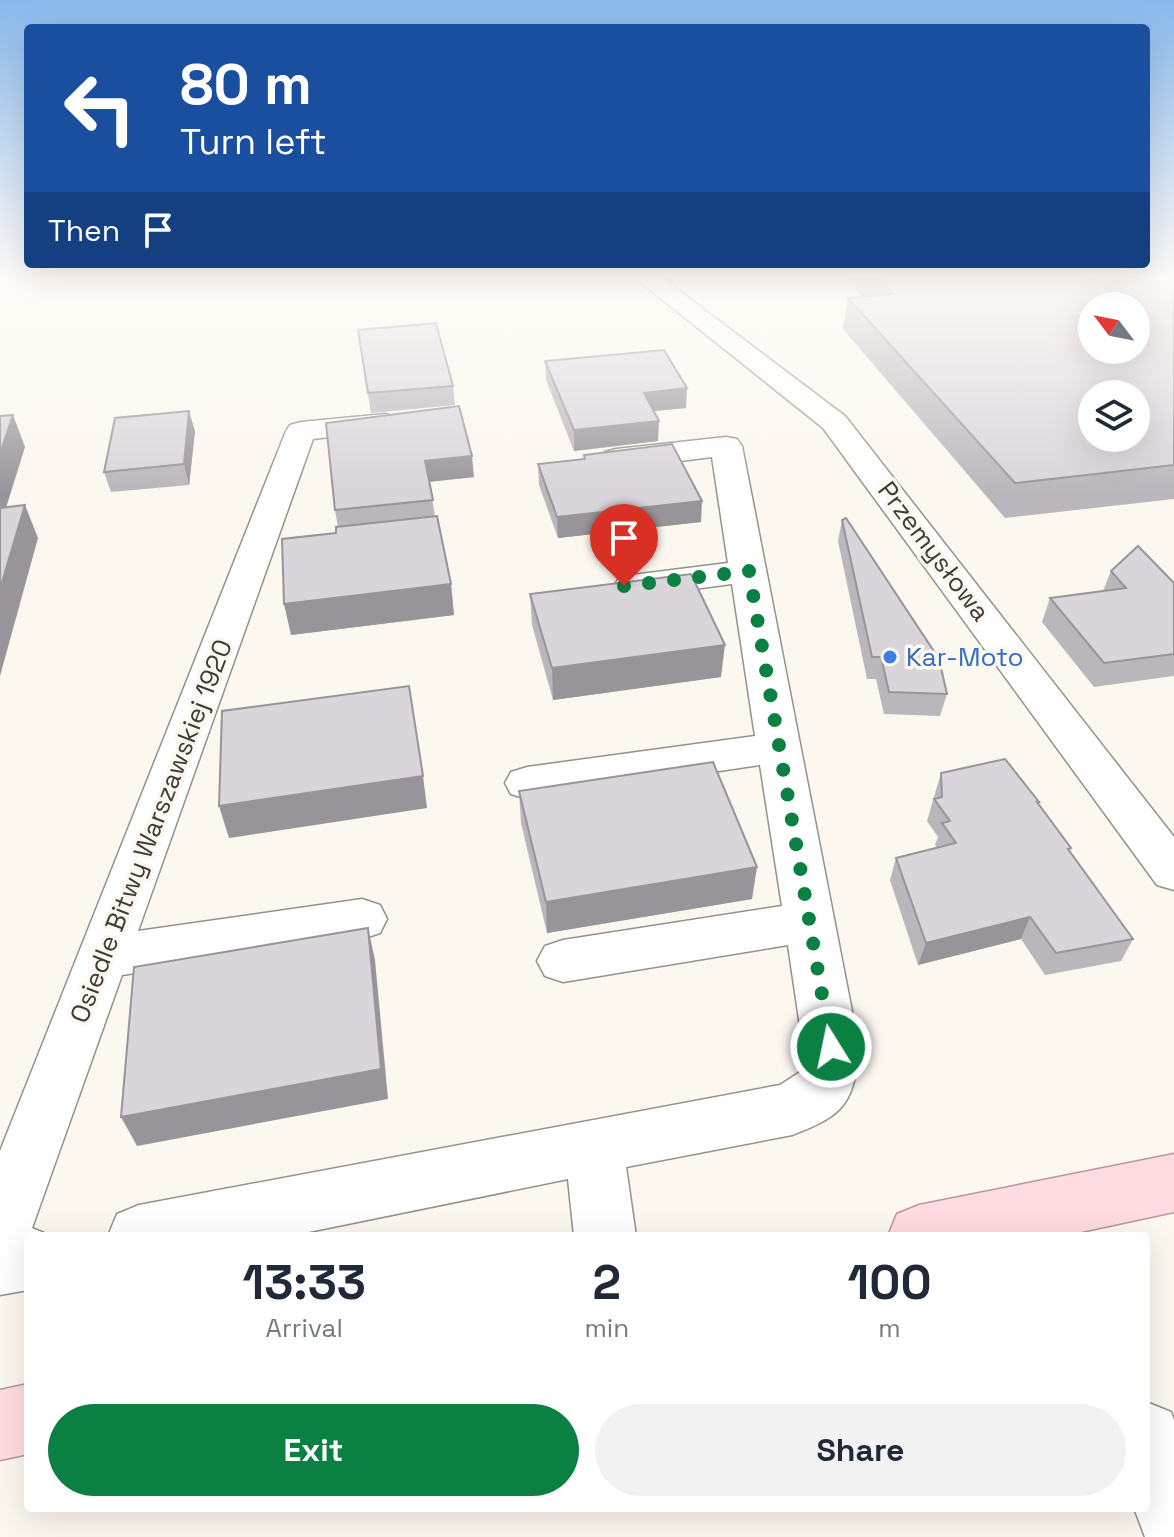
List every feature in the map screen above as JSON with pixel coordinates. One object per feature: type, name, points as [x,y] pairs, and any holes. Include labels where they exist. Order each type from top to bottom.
[{"type":"main road","points":[[959,1232],[1070,1221],[1174,1183]]},
{"type":"main road","points":[[0,1425],[24,1420]]},
{"type":"street","name":"Przemysłowa","points":[[739,349],[834,422],[1174,872]]},
{"type":"street","name":"Osiedle Bitwy Warszawskiej 1920","points":[[0,1230],[191,720],[272,551],[301,431],[407,421]]},
{"type":"street","points":[[159,1232],[792,1109],[827,1085],[831,1047],[726,446],[590,462]]},
{"type":"street","points":[[593,590],[749,571]]},
{"type":"street","points":[[191,720],[237,713]]},
{"type":"street","points":[[527,783],[780,747]]},
{"type":"street","points":[[104,957],[362,919]]},
{"type":"street","points":[[563,961],[809,922]]},
{"type":"street","points":[[594,1146],[605,1232]]},
{"type":"street","points":[[0,1263],[24,1259]]},
{"type":"street","points":[[1150,1449],[1174,1518]]},
{"type":"building","points":[[361,349],[443,349],[453,386],[368,393]]},
{"type":"building","points":[[894,349],[1078,349],[1078,364],[1150,364],[1150,349],[1174,349],[1174,465],[1015,483]]},
{"type":"building","points":[[664,350],[687,388],[644,393],[659,421],[574,430],[545,361]]},
{"type":"building","points":[[459,406],[472,456],[425,461],[433,500],[335,510],[326,423]]},
{"type":"building","points":[[189,411],[184,464],[104,472],[115,418]]},
{"type":"building","points":[[13,415],[0,454],[0,416]]},
{"type":"building","points":[[672,444],[702,501],[557,517],[538,464]]},
{"type":"building","points":[[25,505],[0,589],[0,508]]},
{"type":"building","points":[[437,516],[451,584],[284,604],[282,539],[336,533],[336,527]]},
{"type":"building","points":[[846,518],[939,659],[947,694],[889,692],[881,657],[872,657],[842,520]]},
{"type":"building","points":[[1138,546],[1174,583],[1174,654],[1104,663],[1050,598],[1126,588],[1111,571]]},
{"type":"building","points":[[691,574],[725,645],[552,668],[530,594]]},
{"type":"building","points":[[409,686],[423,776],[219,806],[222,711]]},
{"type":"building","points":[[1005,759],[1039,802],[1071,848],[1068,849],[1133,939],[1056,953],[1030,917],[926,943],[896,858],[956,843],[942,823],[950,821],[934,799],[942,797],[941,773]]},
{"type":"building","points":[[713,762],[757,867],[546,902],[519,791]]},
{"type":"building","points":[[368,928],[381,1069],[121,1117],[134,967]]},
{"type":"place","name":"Kar-Moto","points":[[890,657]]},
{"type":"route","points":[[624,586],[749,571],[831,1047]]}]
